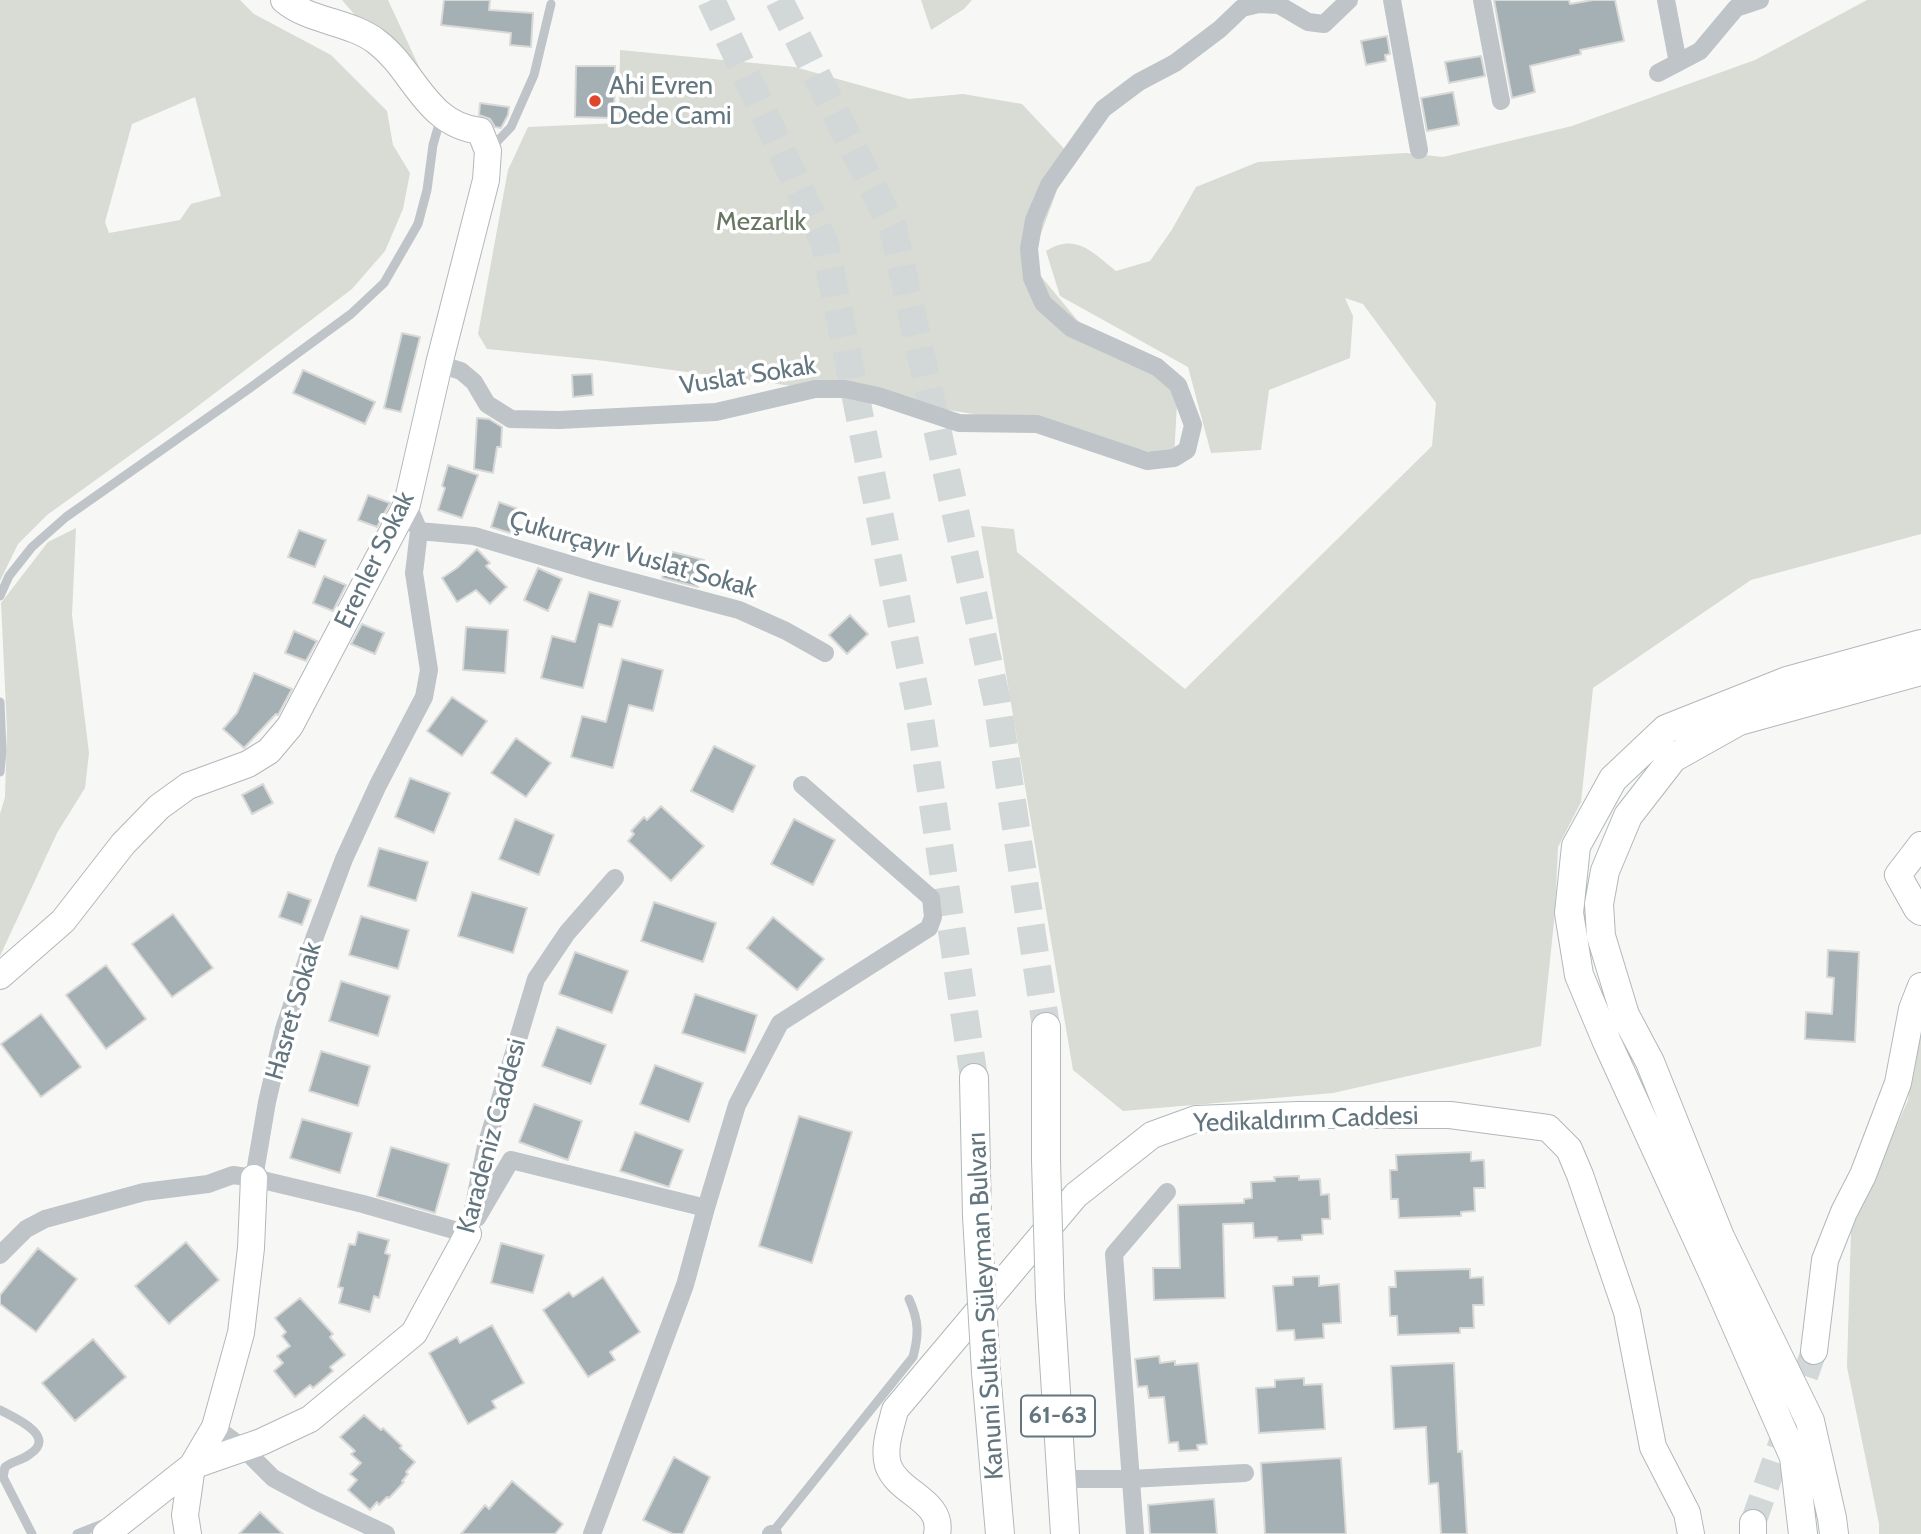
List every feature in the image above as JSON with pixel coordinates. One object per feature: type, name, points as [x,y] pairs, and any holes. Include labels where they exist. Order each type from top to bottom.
[{"type":"main road","points":[[1803,1534],[1794,1457],[1579,975],[1569,913],[1576,846],[1613,779],[1666,729],[1787,681],[1921,644]]},
{"type":"main road","points":[[1834,1534],[1810,1421],[1720,1237],[1650,1062],[1625,1015],[1601,936],[1599,904],[1605,870],[1628,816],[1673,758],[1740,721],[1921,671]]},
{"type":"main road","name":"61-63","points":[[1046,1027],[1050,1298],[1065,1534]]},
{"type":"main road","name":"Kanuni Sultan Süleyman Bulvarı","points":[[974,1078],[977,1216],[986,1372],[1000,1534]]},
{"type":"street","points":[[284,0],[334,24],[360,30],[379,44],[442,116],[461,129],[480,131],[488,151]]},
{"type":"street","points":[[1392,0],[1419,150]]},
{"type":"street","points":[[1482,0],[1501,101]]},
{"type":"street","points":[[1666,0],[1678,63]]},
{"type":"street","points":[[1658,74],[1700,51],[1736,8],[1760,0]]},
{"type":"street","name":"Vuslat Sokak","points":[[439,364],[461,371],[474,382],[487,404],[511,419],[559,420],[716,412],[815,389],[845,389],[878,396],[959,423],[1037,425],[1147,461],[1174,458],[1187,450],[1193,425],[1178,385],[1157,367],[1072,328],[1043,303],[1031,270],[1029,249],[1034,220],[1049,185],[1103,109],[1139,82],[1175,63],[1220,29],[1242,8],[1259,2],[1279,5],[1308,22],[1324,24],[1345,5]]},
{"type":"street","name":"Erenler Sokak","points":[[0,976],[63,921],[104,868],[159,807],[188,786],[248,764],[269,751],[290,726],[390,542],[407,504],[486,180],[488,151]]},
{"type":"street","points":[[407,504],[419,531]]},
{"type":"street","name":"Çukurçayır Vuslat Sokak","points":[[419,531],[474,536],[739,610],[786,631],[825,653]]},
{"type":"street","name":"Hasret Sokak","points":[[188,1534],[185,1515],[192,1466],[215,1427],[241,1333],[251,1248],[254,1178],[267,1102],[284,1029],[314,939],[350,847],[424,697],[429,670],[414,573],[419,531]]},
{"type":"street","points":[[592,1534],[685,1285],[737,1105],[780,1023],[929,928],[933,917],[931,898],[802,785]]},
{"type":"street","points":[[1921,845],[1898,874],[1921,912]]},
{"type":"street","name":"Karadeniz Caddesi","points":[[106,1534],[192,1466],[244,1449],[310,1419],[414,1333],[468,1234],[486,1146],[536,979],[567,933],[615,878]]},
{"type":"street","points":[[1814,1351],[1825,1260],[1844,1212],[1863,1175],[1898,1083],[1912,1009],[1921,986]]},
{"type":"street","name":"Yedikaldırım Caddesi","points":[[937,1534],[939,1530],[934,1510],[900,1483],[888,1465],[887,1446],[895,1410],[1076,1195],[1153,1135],[1196,1119],[1384,1114],[1450,1115],[1548,1128],[1569,1149],[1627,1312],[1653,1447],[1687,1513],[1691,1534]]},
{"type":"street","points":[[0,1255],[26,1229],[45,1219],[144,1192],[208,1184],[233,1175],[363,1204],[468,1234],[511,1160],[706,1208]]},
{"type":"street","points":[[1135,1534],[1114,1254],[1167,1192]]},
{"type":"street","points":[[215,1427],[244,1449],[273,1478],[386,1534]]},
{"type":"street","points":[[1062,1479],[1130,1479],[1245,1473]]},
{"type":"lane","points":[[488,151],[511,127],[534,75],[551,4]]},
{"type":"lane","points":[[0,596],[9,576],[32,547],[66,517],[351,314],[384,283],[418,224],[427,190],[433,145],[442,116]]},
{"type":"lane","points":[[0,702],[0,772]]},
{"type":"lane","points":[[772,1534],[913,1357],[918,1339],[916,1316],[909,1299]]},
{"type":"lane","points":[[0,1410],[33,1428],[37,1437],[37,1446],[32,1454],[5,1467],[3,1477],[32,1534]]},
{"type":"lane","points":[[77,1534],[133,1513]]},
{"type":"green space","points":[[0,0],[240,0],[254,14],[331,55],[387,111],[393,145],[410,173],[403,209],[385,251],[352,289],[186,415],[47,515],[18,544],[0,581]],"holes":[[[195,97],[221,196],[191,204],[180,220],[109,233],[105,222],[132,124]]]},
{"type":"green space","points":[[342,0],[388,0],[442,116]]},
{"type":"green space","points":[[921,0],[972,0],[964,9],[931,30]]},
{"type":"green space","points":[[1867,0],[1921,0],[1921,534],[1751,580],[1593,688],[1581,802],[1558,847],[1555,912],[1541,1046],[1333,1093],[1123,1111],[1073,1070],[981,526],[1014,529],[1017,552],[1185,689],[1432,446],[1436,403],[1363,304],[1345,298],[1353,316],[1350,358],[1269,390],[1261,450],[1211,453],[1188,367],[1060,296],[1046,251],[1057,246],[1075,244],[1092,252],[1116,271],[1150,261],[1196,187],[1258,162],[1406,153],[1443,157],[1572,126],[1755,60]]},
{"type":"green space","name":"Mezarlık","points":[[620,50],[795,67],[909,99],[963,94],[1022,104],[1070,155],[1030,263],[1093,339],[1178,385],[1174,458],[1037,424],[815,389],[597,360],[487,349],[478,334],[508,170],[528,127],[619,123]]},
{"type":"green space","points":[[76,528],[72,615],[89,753],[85,788],[57,833],[0,956],[0,814],[5,797],[7,729],[1,603],[48,542]]},
{"type":"green space","points":[[1921,1025],[1921,1534],[1879,1534],[1847,1367],[1851,1231],[1908,1100]]},
{"type":"building","points":[[444,0],[490,0],[489,10],[533,13],[531,47],[510,45],[511,33],[441,25]]},
{"type":"building","points":[[1494,0],[1569,0],[1570,4],[1615,0],[1624,41],[1580,50],[1581,54],[1530,66],[1535,92],[1512,98]]},
{"type":"building","points":[[1387,36],[1390,54],[1385,55],[1386,61],[1366,65],[1361,41]]},
{"type":"building","points":[[1481,56],[1485,76],[1449,83],[1445,62]]},
{"type":"building","name":"Ahi Evren Dede Cami","points":[[576,66],[615,66],[614,118],[575,117]]},
{"type":"building","points":[[1453,92],[1459,125],[1427,131],[1421,98]]},
{"type":"building","points":[[480,103],[509,107],[501,128],[495,127],[490,119],[479,115]]},
{"type":"building","points":[[402,333],[420,337],[401,412],[384,408]]},
{"type":"building","points":[[303,370],[375,402],[365,424],[293,393]]},
{"type":"building","points":[[592,374],[593,395],[573,397],[572,375]]},
{"type":"building","points":[[477,418],[489,419],[502,427],[501,447],[497,447],[493,473],[474,469]]},
{"type":"building","points":[[448,465],[478,475],[462,518],[438,510]]},
{"type":"building","points":[[368,495],[390,503],[377,527],[358,520]]},
{"type":"building","points":[[499,502],[518,509],[510,533],[491,527]]},
{"type":"building","points":[[299,530],[326,540],[315,567],[288,557]]},
{"type":"building","points":[[477,549],[490,563],[486,566],[507,587],[490,604],[476,590],[457,602],[442,578]]},
{"type":"building","points":[[669,551],[704,560],[698,587],[662,578]]},
{"type":"building","points":[[538,568],[562,579],[548,611],[524,600]]},
{"type":"building","points":[[324,576],[346,585],[333,611],[313,603]]},
{"type":"building","points":[[589,592],[620,601],[612,627],[599,624],[583,688],[541,678],[552,636],[575,642]]},
{"type":"building","points":[[850,615],[868,634],[847,654],[829,635]]},
{"type":"building","points":[[362,624],[384,633],[375,654],[351,644]]},
{"type":"building","points":[[466,627],[508,630],[505,673],[463,670]]},
{"type":"building","points":[[294,631],[317,641],[306,661],[285,653]]},
{"type":"building","points":[[622,659],[663,670],[653,711],[629,705],[613,768],[571,757],[582,716],[606,722]]},
{"type":"building","points":[[254,673],[292,689],[278,715],[276,714],[244,748],[223,729],[237,713]]},
{"type":"building","points":[[452,697],[487,721],[462,756],[427,731]]},
{"type":"building","points":[[516,738],[551,763],[526,797],[491,773]]},
{"type":"building","points":[[714,746],[755,766],[733,812],[691,791]]},
{"type":"building","points":[[410,778],[450,793],[434,833],[395,817]]},
{"type":"building","points":[[263,784],[273,803],[252,814],[242,795]]},
{"type":"building","points":[[661,806],[704,846],[671,881],[628,841],[634,834],[631,831],[644,817],[647,820]]},
{"type":"building","points":[[515,819],[554,835],[539,875],[499,859]]},
{"type":"building","points":[[794,819],[835,840],[813,885],[771,864]]},
{"type":"building","points":[[379,848],[428,862],[416,901],[368,886]]},
{"type":"building","points":[[288,892],[311,900],[302,925],[279,917]]},
{"type":"building","points":[[472,892],[527,908],[513,953],[458,936]]},
{"type":"building","points":[[654,902],[716,923],[703,962],[641,941]]},
{"type":"building","points":[[173,914],[213,968],[172,997],[132,944]]},
{"type":"building","points":[[361,916],[409,930],[398,969],[349,955]]},
{"type":"building","points":[[773,917],[824,959],[797,990],[747,948]]},
{"type":"building","points":[[1828,950],[1859,952],[1855,1042],[1805,1039],[1806,1012],[1832,1014],[1834,978],[1827,977]]},
{"type":"building","points":[[575,952],[628,971],[612,1013],[559,994]]},
{"type":"building","points":[[106,965],[146,1019],[106,1049],[66,995]]},
{"type":"building","points":[[341,981],[390,996],[378,1036],[329,1021]]},
{"type":"building","points":[[695,994],[757,1015],[745,1053],[682,1033]]},
{"type":"building","points":[[41,1014],[81,1067],[41,1097],[1,1044]]},
{"type":"building","points":[[557,1027],[606,1045],[591,1084],[542,1066]]},
{"type":"building","points":[[321,1051],[370,1066],[358,1106],[309,1091]]},
{"type":"building","points":[[655,1065],[703,1083],[689,1122],[640,1104]]},
{"type":"building","points":[[534,1104],[582,1121],[568,1160],[519,1142]]},
{"type":"building","points":[[799,1116],[852,1132],[812,1263],[759,1246]]},
{"type":"building","points":[[302,1119],[352,1133],[340,1173],[290,1158]]},
{"type":"building","points":[[635,1132],[683,1150],[669,1187],[620,1171]]},
{"type":"building","points":[[391,1147],[449,1164],[435,1213],[377,1196]]},
{"type":"building","points":[[1471,1152],[1471,1161],[1484,1160],[1485,1188],[1474,1188],[1475,1211],[1461,1212],[1461,1216],[1399,1218],[1398,1199],[1391,1199],[1390,1170],[1397,1170],[1396,1155]]},
{"type":"building","points":[[1299,1176],[1299,1180],[1320,1179],[1321,1195],[1329,1194],[1330,1219],[1322,1219],[1323,1234],[1302,1235],[1302,1240],[1278,1241],[1277,1237],[1254,1238],[1253,1223],[1223,1224],[1225,1298],[1154,1300],[1153,1268],[1180,1268],[1178,1205],[1244,1203],[1244,1199],[1252,1198],[1251,1182],[1275,1181],[1274,1177]]},
{"type":"building","points":[[358,1232],[389,1240],[385,1253],[390,1255],[379,1298],[374,1296],[370,1312],[339,1303],[343,1288],[338,1287],[349,1244],[355,1245]]},
{"type":"building","points":[[186,1242],[219,1280],[169,1324],[135,1286]]},
{"type":"building","points":[[501,1243],[544,1255],[533,1293],[491,1283]]},
{"type":"building","points":[[38,1248],[77,1279],[36,1332],[0,1304],[0,1295]]},
{"type":"building","points":[[1470,1269],[1470,1278],[1483,1277],[1484,1305],[1473,1305],[1474,1328],[1460,1328],[1460,1333],[1398,1335],[1397,1316],[1390,1316],[1389,1287],[1396,1287],[1395,1271]]},
{"type":"building","points":[[1319,1276],[1319,1286],[1339,1284],[1341,1323],[1323,1324],[1324,1338],[1295,1340],[1294,1330],[1277,1331],[1273,1286],[1293,1285],[1293,1277]]},
{"type":"building","points":[[603,1277],[640,1332],[610,1352],[615,1360],[588,1377],[543,1310],[569,1292],[573,1297]]},
{"type":"building","points":[[300,1298],[333,1334],[330,1337],[345,1355],[330,1367],[333,1371],[313,1388],[310,1385],[295,1397],[274,1371],[283,1363],[277,1356],[290,1346],[282,1336],[286,1332],[275,1318]]},
{"type":"building","points":[[492,1325],[524,1383],[492,1401],[496,1408],[468,1424],[429,1353],[457,1337],[460,1343]]},
{"type":"building","points":[[93,1339],[126,1377],[75,1421],[42,1383]]},
{"type":"building","points":[[1159,1356],[1160,1363],[1198,1363],[1207,1444],[1197,1445],[1198,1450],[1179,1451],[1178,1442],[1169,1443],[1164,1397],[1149,1398],[1147,1386],[1138,1387],[1135,1359]]},
{"type":"building","points":[[1454,1363],[1458,1452],[1462,1451],[1467,1534],[1441,1534],[1438,1483],[1429,1484],[1426,1427],[1394,1429],[1391,1366]]},
{"type":"building","points":[[1304,1378],[1304,1385],[1322,1384],[1325,1429],[1259,1433],[1256,1388],[1275,1387],[1275,1380]]},
{"type":"building","points":[[364,1415],[381,1430],[383,1428],[415,1462],[406,1472],[408,1474],[402,1481],[404,1482],[389,1498],[379,1505],[377,1502],[370,1510],[348,1490],[357,1480],[350,1474],[361,1463],[351,1454],[355,1451],[340,1437]]},
{"type":"building","points":[[674,1457],[710,1477],[683,1534],[673,1534],[643,1520]]},
{"type":"building","points":[[1341,1458],[1346,1534],[1265,1534],[1261,1463]]},
{"type":"building","points":[[512,1481],[563,1524],[555,1534],[461,1534],[485,1505],[489,1509]]},
{"type":"building","points":[[1214,1499],[1217,1534],[1150,1534],[1148,1505]]},
{"type":"building","points":[[260,1512],[283,1534],[239,1534]]},
{"type":"tunnel","points":[[711,0],[825,244],[919,711],[974,1078]]},
{"type":"tunnel","points":[[779,0],[893,228],[997,702],[1046,1027]]},
{"type":"tunnel","points":[[1753,1523],[1814,1351]]},
{"type":"place","name":"Ahi Evren Dede Cami","points":[[595,101]]}]
